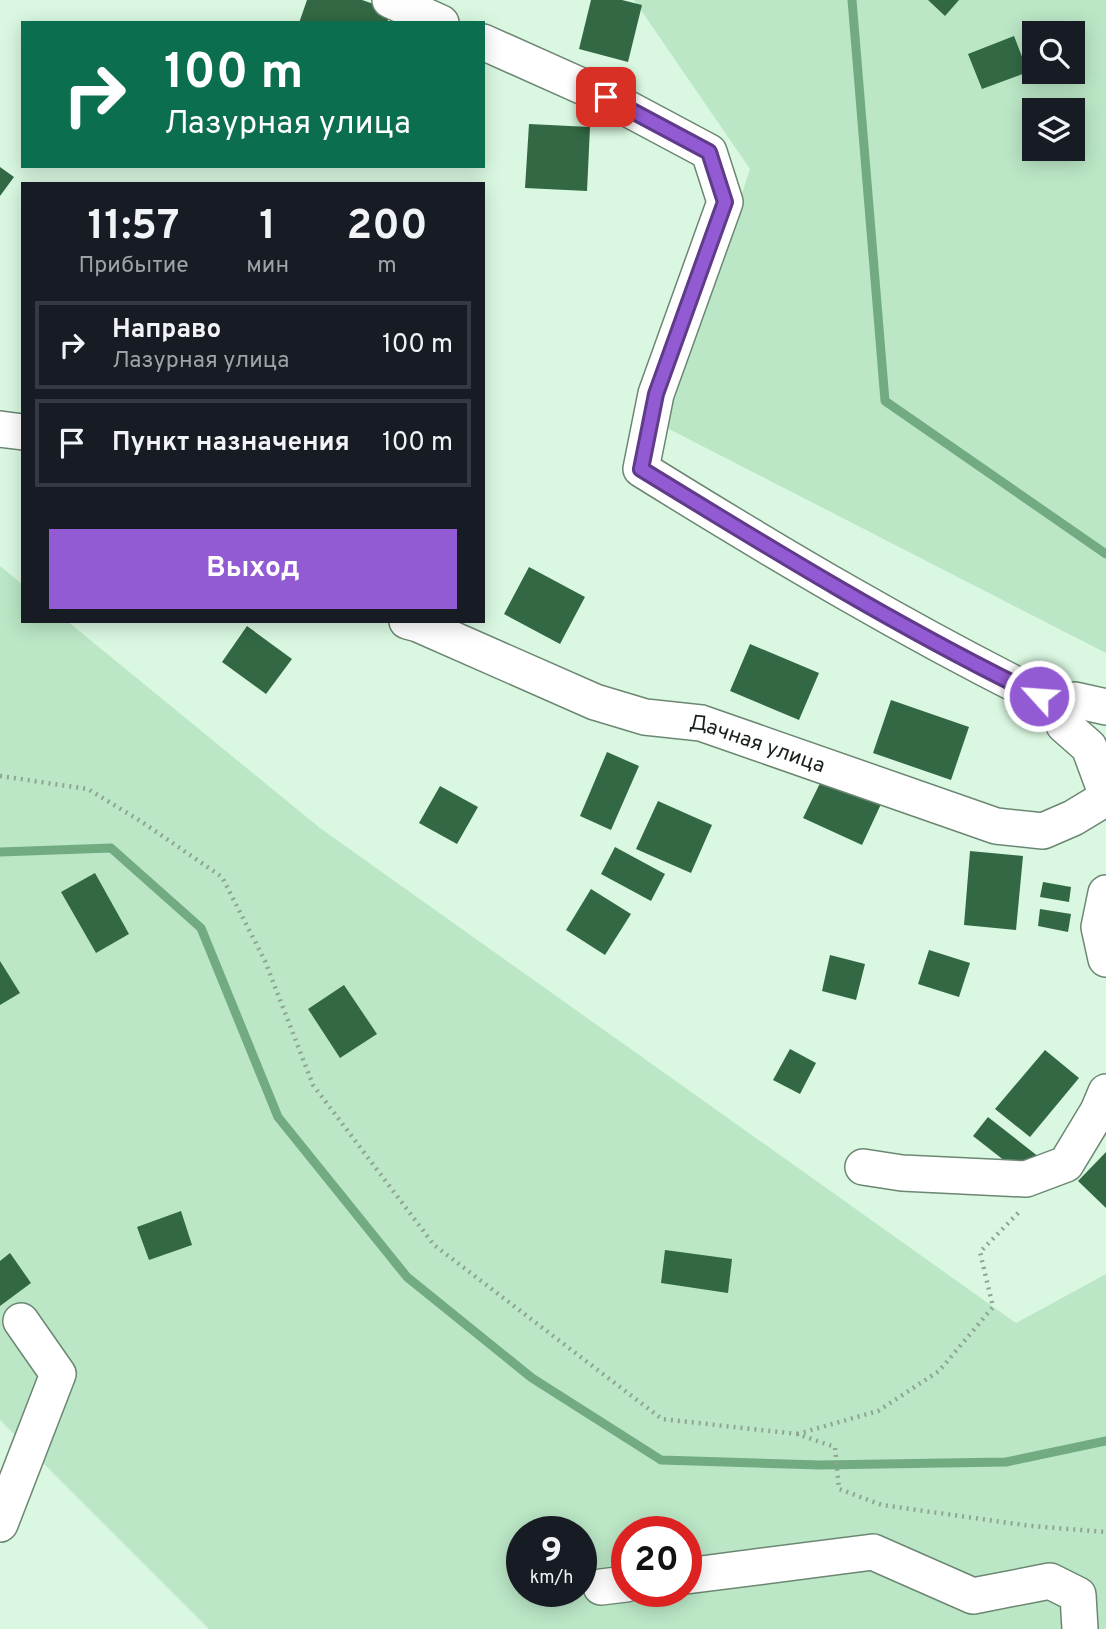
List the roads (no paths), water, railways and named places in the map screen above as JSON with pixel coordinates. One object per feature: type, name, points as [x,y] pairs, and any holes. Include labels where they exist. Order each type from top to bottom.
[{"type":"street","points":[[390,0],[437,21]]},
{"type":"street","points":[[485,43],[606,97],[709,152],[725,202],[656,394],[641,469],[784,558],[974,664],[1061,707]]},
{"type":"street","points":[[0,429],[21,432]]},
{"type":"street","name":"Дачная улица","points":[[414,623],[595,702],[645,717],[701,723],[996,826],[1043,831],[1073,818],[1106,796]]},
{"type":"street","points":[[1061,707],[1075,699],[1106,708]]},
{"type":"street","points":[[1061,707],[1065,725],[1089,747],[1106,796]]},
{"type":"street","points":[[1106,893],[1099,927],[1106,959]]},
{"type":"street","points":[[863,1167],[902,1173],[1027,1179],[1066,1164],[1098,1111],[1106,1091]]},
{"type":"street","points":[[0,1524],[58,1374],[22,1321]]},
{"type":"street","points":[[702,1574],[873,1552],[973,1597],[1050,1581],[1078,1595],[1080,1629]]},
{"type":"waterway","points":[[852,0],[885,401],[1106,554]]},
{"type":"waterway","points":[[0,852],[111,848],[201,928],[278,1117],[407,1277],[532,1378],[661,1460],[820,1465],[1006,1462],[1106,1441]]}]
